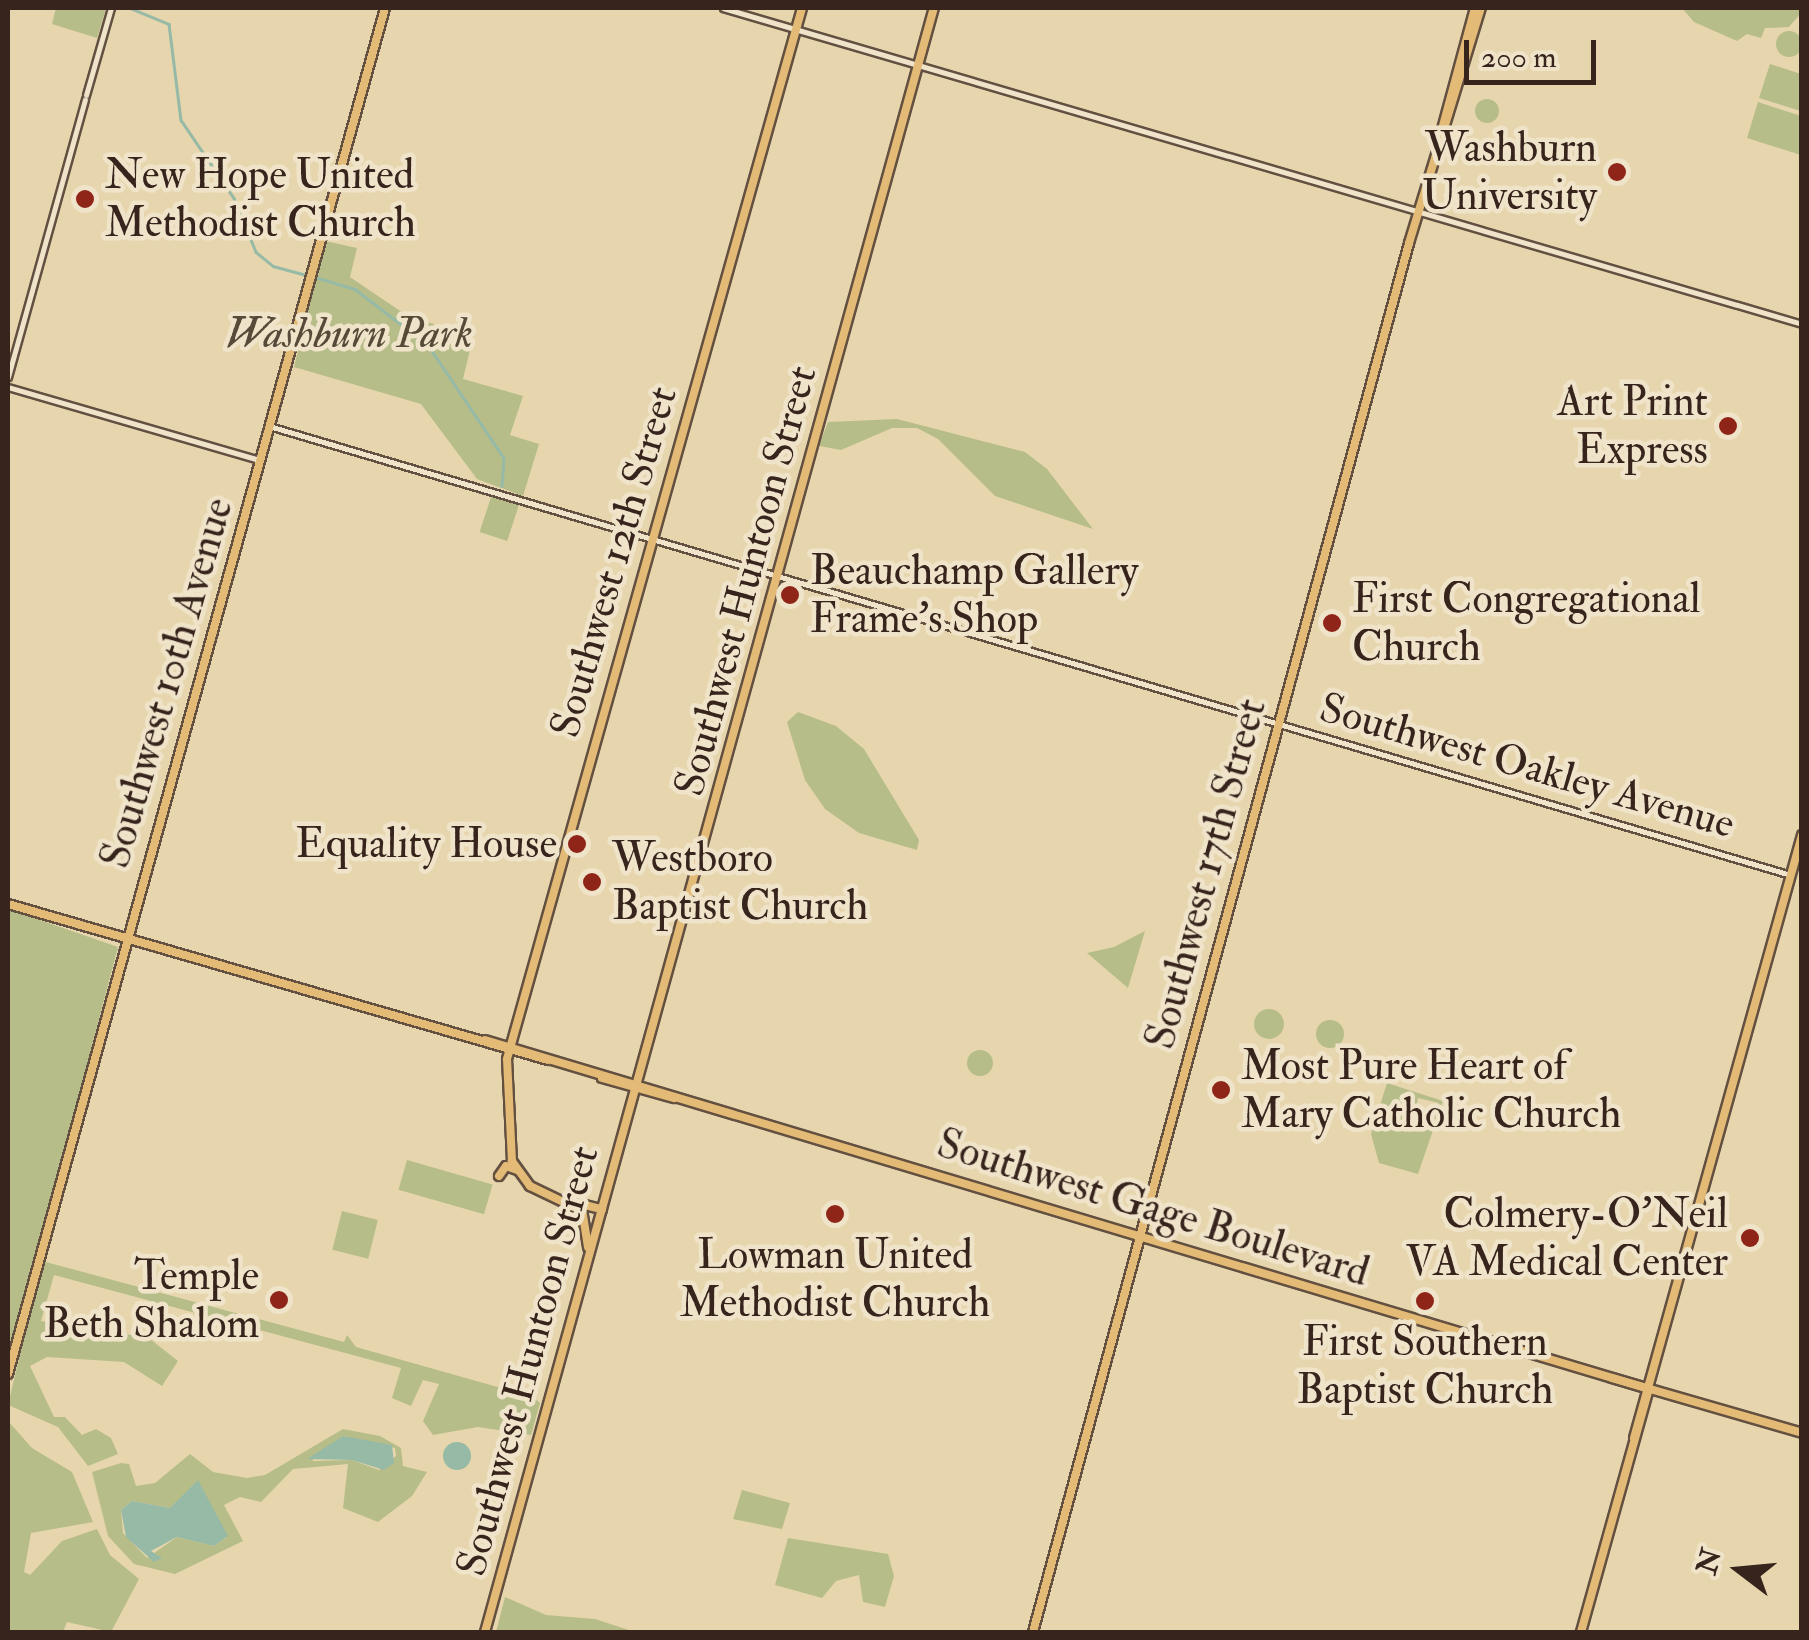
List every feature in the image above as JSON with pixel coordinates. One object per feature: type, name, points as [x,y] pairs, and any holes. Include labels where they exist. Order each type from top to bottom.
[{"type":"main road","name":"Southwest 10th Avenue","points":[[8,1374],[385,8]]},
{"type":"main road","name":"Southwest 12th Street","points":[[516,1170],[507,1135],[509,1048],[802,8]]},
{"type":"main road","name":"Southwest Huntoon Street","points":[[484,1632],[934,8]]},
{"type":"main road","name":"Southwest 17th Street","points":[[1033,1632],[1418,210],[1478,8]]},
{"type":"main road","points":[[1582,1632],[1802,835]]},
{"type":"main road","name":"Southwest Gage Boulevard","points":[[8,904],[484,1040],[1802,1432]]},
{"type":"main road","points":[[498,1176],[506,1166],[516,1170],[549,1196],[586,1216],[587,1266]]},
{"type":"main road","points":[[549,1196],[602,1210]]},
{"type":"street","points":[[723,8],[1802,324]]},
{"type":"street","points":[[8,377],[110,9]]},
{"type":"street","points":[[8,387],[260,460]]},
{"type":"street","name":"Southwest Oakley Avenue","points":[[269,426],[1790,875]]},
{"type":"green space","points":[[56,8],[106,8],[97,38],[52,24]]},
{"type":"green space","points":[[1682,8],[1801,8],[1802,12],[1789,27],[1765,28],[1761,38],[1747,34],[1737,41],[1694,22]]},
{"type":"green space","points":[[1789,31],[1798,35],[1802,44],[1798,53],[1789,57],[1780,53],[1776,44],[1780,35]]},
{"type":"green space","points":[[1770,64],[1801,74],[1801,111],[1759,98]]},
{"type":"green space","points":[[1487,99],[1496,102],[1496,120],[1487,123],[1478,120],[1475,111],[1478,102]]},
{"type":"green space","points":[[1758,102],[1801,116],[1801,155],[1747,138]]},
{"type":"green space","name":"Washburn Park","points":[[325,241],[357,248],[350,277],[409,317],[434,324],[434,339],[470,350],[463,379],[523,396],[510,435],[539,444],[523,496],[477,479],[421,404],[294,367]]},
{"type":"green space","points":[[897,419],[1025,452],[1047,469],[1093,529],[995,496],[938,439],[917,428],[892,428],[841,450],[819,446],[828,422]]},
{"type":"green space","points":[[492,494],[520,503],[507,541],[480,532]]},
{"type":"green space","points":[[798,712],[836,726],[864,749],[919,840],[917,850],[859,833],[825,809],[805,780],[787,722]]},
{"type":"green space","points":[[8,909],[118,947],[8,1365]]},
{"type":"green space","points":[[1145,931],[1128,988],[1087,953],[1114,947]]},
{"type":"green space","points":[[1269,1009],[1280,1013],[1284,1024],[1280,1035],[1269,1039],[1258,1035],[1254,1024],[1258,1013]]},
{"type":"green space","points":[[1330,1020],[1340,1024],[1344,1034],[1340,1044],[1330,1048],[1320,1044],[1316,1034],[1320,1024]]},
{"type":"green space","points":[[980,1050],[989,1054],[993,1063],[989,1072],[980,1076],[971,1072],[967,1063],[971,1054]]},
{"type":"green space","points":[[1387,1083],[1443,1101],[1418,1174],[1379,1163],[1371,1134]],"holes":[[[1418,1098],[1439,1103],[1431,1120],[1415,1114]]]},
{"type":"green space","points":[[407,1160],[493,1185],[484,1214],[398,1190]]},
{"type":"green space","points":[[342,1211],[378,1220],[368,1259],[332,1250]]},
{"type":"green space","points":[[42,1261],[344,1342],[347,1335],[356,1347],[533,1397],[540,1403],[531,1435],[478,1427],[433,1435],[423,1421],[439,1384],[423,1380],[411,1406],[392,1398],[401,1368],[54,1275],[41,1321],[75,1327],[80,1334],[98,1328],[150,1339],[178,1361],[162,1386],[124,1362],[47,1357],[30,1366],[54,1417],[65,1417],[82,1435],[96,1429],[111,1438],[118,1454],[88,1466],[58,1427],[8,1405]]},
{"type":"green space","points":[[8,1421],[32,1448],[72,1472],[93,1522],[31,1533],[24,1572],[30,1575],[62,1541],[97,1529],[110,1555],[139,1579],[111,1632],[67,1622],[63,1632],[8,1632]]},
{"type":"green space","points":[[343,1429],[380,1436],[401,1448],[403,1466],[427,1472],[412,1496],[378,1522],[343,1508],[348,1464],[293,1469],[261,1502],[240,1497],[224,1505],[243,1541],[175,1574],[134,1564],[108,1536],[92,1472],[129,1464],[136,1486],[155,1483],[190,1454],[213,1472],[247,1478],[265,1475]],"holes":[[[343,1436],[395,1448],[396,1456],[379,1470],[352,1460],[312,1461]],[[187,1493],[214,1514],[227,1537],[214,1546],[177,1537],[147,1558],[123,1533],[121,1510],[132,1501],[170,1508]]]},
{"type":"green space","points":[[742,1490],[790,1503],[782,1529],[733,1519]]},
{"type":"green space","points":[[788,1538],[888,1554],[894,1576],[885,1607],[863,1602],[859,1575],[836,1581],[822,1598],[775,1585]]},
{"type":"green space","points":[[505,1597],[546,1615],[595,1619],[635,1632],[496,1632]]},
{"type":"shaded area","points":[[343,1436],[392,1445],[394,1463],[384,1470],[352,1460],[307,1459]]},
{"type":"shaded area","points":[[457,1442],[467,1446],[471,1456],[467,1466],[457,1470],[447,1466],[443,1456],[447,1446]]},
{"type":"shaded area","points":[[198,1480],[228,1536],[214,1546],[177,1537],[151,1551],[162,1558],[154,1562],[126,1537],[121,1510],[132,1501],[170,1508]]},
{"type":"waterway","points":[[130,8],[169,24],[181,120],[234,198],[256,252],[273,266],[307,275]]},
{"type":"waterway","points":[[315,277],[355,289],[428,345],[504,458],[502,486]]},
{"type":"place","name":"Washburn University","points":[[1617,172]]},
{"type":"place","name":"New Hope United Methodist Church","points":[[85,199]]},
{"type":"place","name":"Art Print Express","points":[[1728,426]]},
{"type":"place","name":"Beauchamp Gallery Frame's Shop","points":[[790,595]]},
{"type":"place","name":"First Congregational Church","points":[[1332,623]]},
{"type":"place","name":"Equality House","points":[[577,844]]},
{"type":"place","name":"Westboro Baptist Church","points":[[592,882]]},
{"type":"place","name":"Most Pure Heart of Mary Catholic Church","points":[[1221,1090]]},
{"type":"place","name":"Lowman United Methodist Church","points":[[835,1214]]},
{"type":"place","name":"Colmery-O'Neil VA Medical Center","points":[[1750,1238]]},
{"type":"place","name":"Temple Beth Shalom","points":[[279,1300]]},
{"type":"place","name":"First Southern Baptist Church","points":[[1425,1301]]}]
